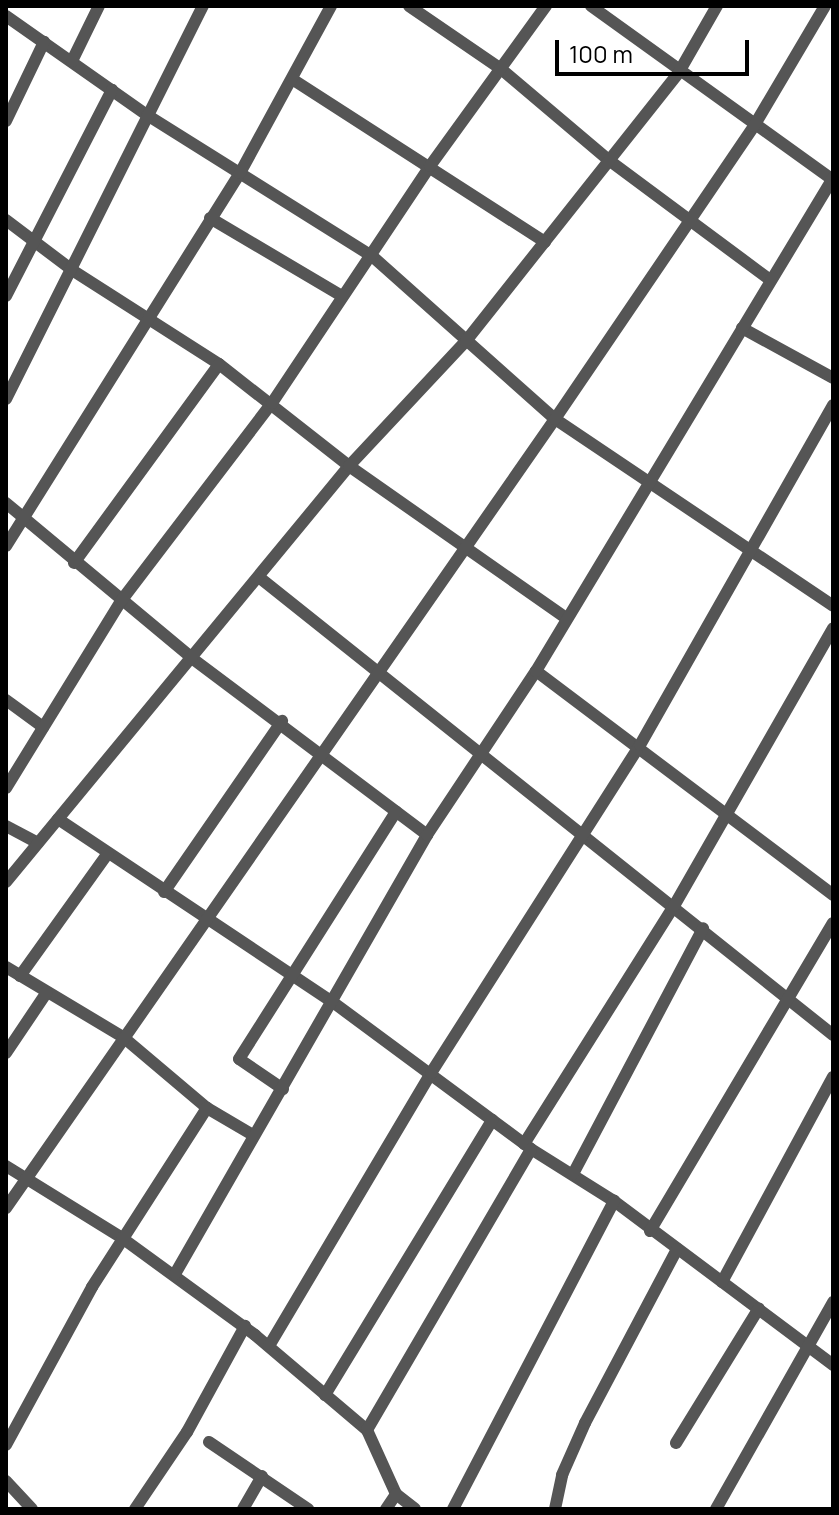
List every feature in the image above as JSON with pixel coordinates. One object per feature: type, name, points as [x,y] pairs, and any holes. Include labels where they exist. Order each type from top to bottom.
[{"type":"street","points":[[72,61],[99,6]]},
{"type":"street","points":[[6,399],[203,6]]},
{"type":"street","points":[[6,546],[240,173],[331,6]]},
{"type":"street","points":[[409,6],[431,12],[610,161],[769,279]]},
{"type":"street","points":[[6,788],[121,601],[272,403],[430,166],[546,6]]},
{"type":"street","points":[[175,1274],[253,1135],[334,1003],[427,835],[536,671],[652,481],[769,279],[832,179],[754,126],[591,6]]},
{"type":"street","points":[[6,882],[260,578],[349,466],[466,341],[679,72],[717,6]]},
{"type":"street","points":[[6,1208],[25,1176],[208,920],[378,676],[464,545],[690,222],[754,126],[825,6]]},
{"type":"street","points":[[6,16],[147,115],[372,256],[555,419],[652,481],[833,606]]},
{"type":"street","points":[[6,121],[44,42]]},
{"type":"street","points":[[292,79],[545,242]]},
{"type":"street","points":[[6,296],[36,243],[112,90]]},
{"type":"street","points":[[210,218],[342,296]]},
{"type":"street","points":[[6,220],[72,270],[152,317],[219,364],[349,466],[566,618]]},
{"type":"street","points":[[742,328],[833,378]]},
{"type":"street","points":[[74,563],[219,364]]},
{"type":"street","points":[[269,1346],[431,1073],[640,745],[833,405]]},
{"type":"street","points":[[6,503],[74,563],[193,659],[282,721],[427,835]]},
{"type":"street","points":[[260,578],[378,676],[703,928],[833,1035]]},
{"type":"street","points":[[367,1430],[528,1146],[674,906],[833,628]]},
{"type":"street","points":[[536,671],[640,745],[833,895]]},
{"type":"street","points":[[6,700],[43,727]]},
{"type":"street","points":[[164,892],[282,721]]},
{"type":"street","points":[[283,1089],[239,1059],[396,812]]},
{"type":"street","points":[[58,819],[334,1003],[528,1146],[614,1201],[650,1231],[810,1345],[833,1365]]},
{"type":"street","points":[[6,826],[38,843]]},
{"type":"street","points":[[20,976],[108,853]]},
{"type":"street","points":[[650,1231],[790,1001],[833,923]]},
{"type":"street","points":[[573,1174],[703,928]]},
{"type":"street","points":[[6,967],[123,1037],[207,1108],[253,1135]]},
{"type":"street","points":[[6,1053],[47,992]]},
{"type":"street","points":[[722,1282],[833,1077]]},
{"type":"street","points":[[6,1445],[122,1238],[207,1108]]},
{"type":"street","points":[[325,1395],[492,1120]]},
{"type":"street","points":[[6,1166],[175,1274],[269,1346],[367,1430],[396,1494],[415,1509]]},
{"type":"street","points":[[453,1509],[614,1201]]},
{"type":"street","points":[[555,1509],[562,1475],[585,1423],[677,1249]]},
{"type":"street","points":[[716,1509],[833,1302]]},
{"type":"street","points":[[676,1443],[759,1308]]},
{"type":"street","points":[[135,1509],[187,1432],[245,1326]]},
{"type":"street","points":[[209,1442],[308,1509]]},
{"type":"street","points":[[243,1509],[262,1476]]},
{"type":"street","points":[[6,1481],[32,1509]]},
{"type":"street","points":[[386,1509],[396,1494]]}]
